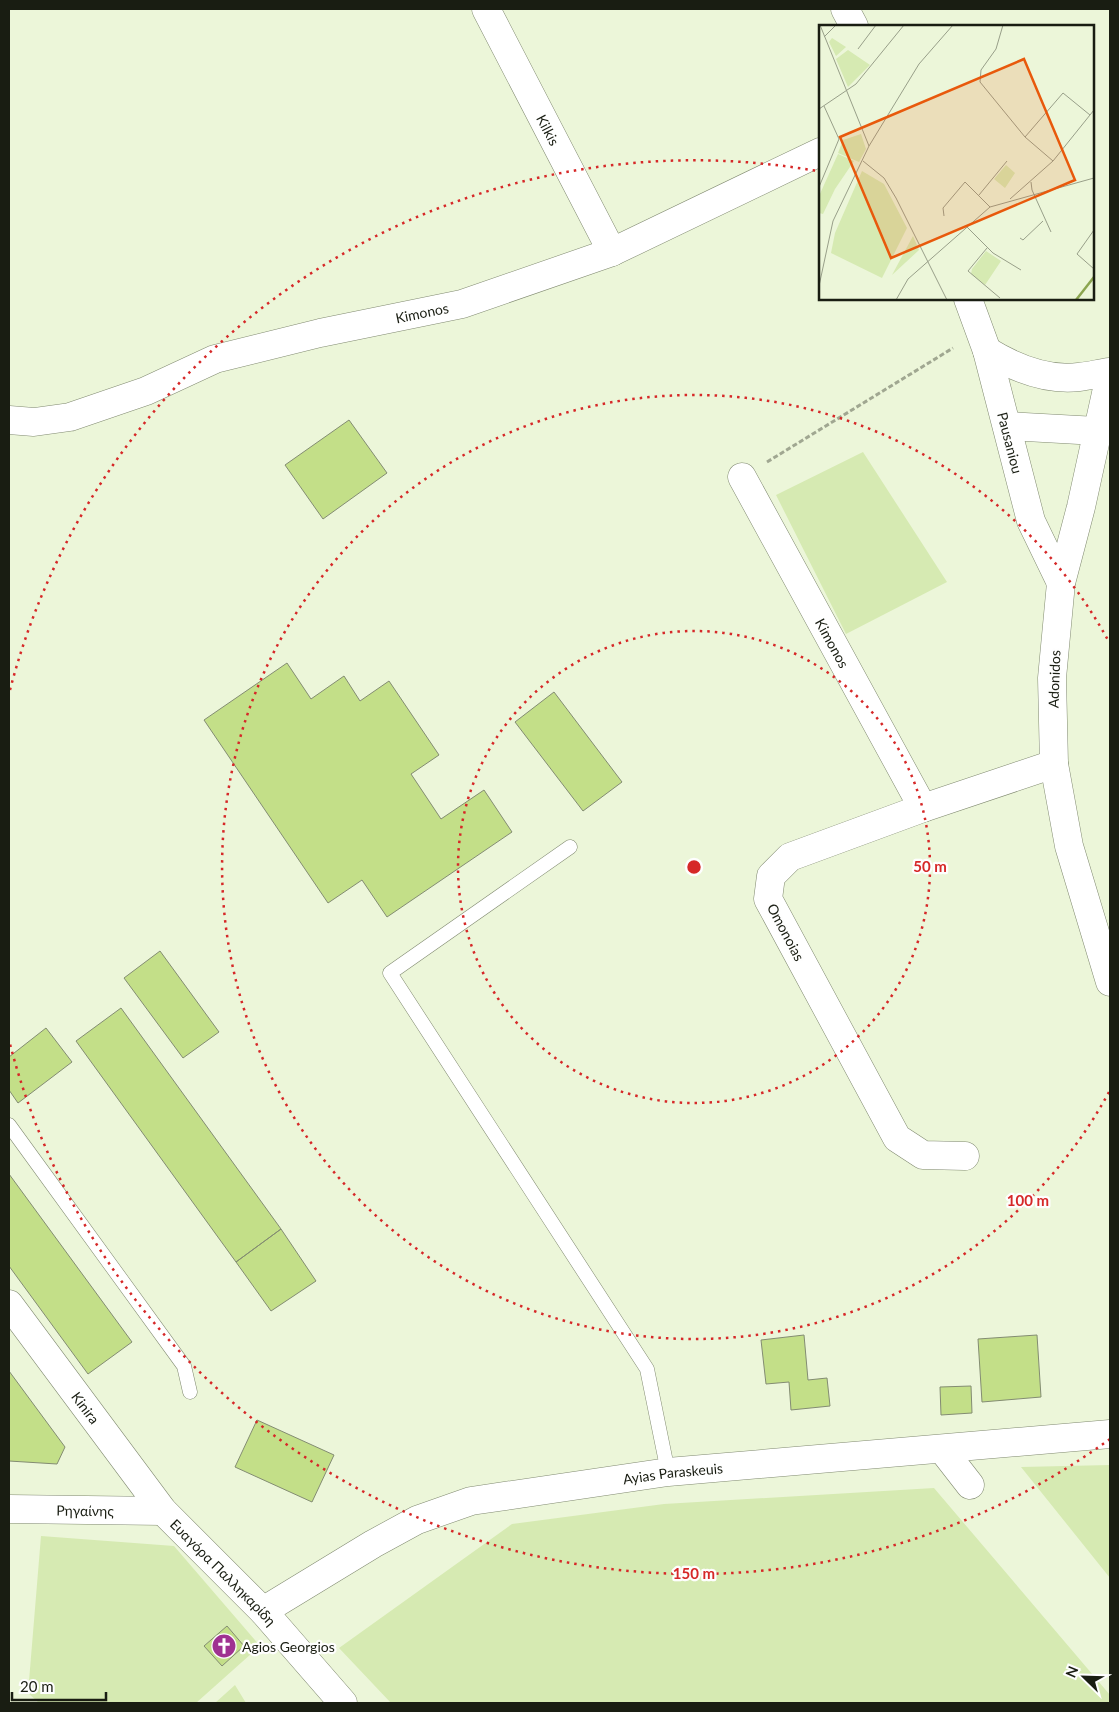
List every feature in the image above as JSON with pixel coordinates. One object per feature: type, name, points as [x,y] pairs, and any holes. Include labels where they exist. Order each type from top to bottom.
[{"type":"street","name":"Kilkis","points":[[486,9],[612,252]]},
{"type":"street","points":[[845,9],[853,25]]},
{"type":"street","name":"Kimonos","points":[[9,420],[34,422],[70,417],[146,391],[216,359],[320,333],[462,304],[612,252],[819,152]]},
{"type":"street","name":"Pausaniou","points":[[968,300],[984,341],[1031,521],[1061,583]]},
{"type":"street","points":[[984,341],[1009,364],[1029,372],[1060,378],[1110,373]]},
{"type":"street","name":"Adonidos","points":[[1110,373],[1081,507],[1061,583],[1052,678],[1054,764],[1069,846],[1110,982]]},
{"type":"street","points":[[1007,426],[1096,431]]},
{"type":"street","name":"Kimonos","points":[[742,477],[923,808]]},
{"type":"street","name":"Omonoias","points":[[965,1156],[923,1155],[897,1138],[768,899],[771,876],[790,857],[923,808],[1054,764]]},
{"type":"street","name":"Kinira","points":[[9,1304],[163,1511]]},
{"type":"street","name":"Ayias Paraskeuis","points":[[263,1611],[416,1520],[471,1501],[668,1472],[1110,1434]]},
{"type":"street","points":[[942,1449],[970,1485]]},
{"type":"street","name":"Ρηγαίνης","points":[[9,1509],[163,1511]]},
{"type":"street","name":"Ευαγόρα Παλληκαρίδη","points":[[163,1511],[263,1611],[342,1703]]},
{"type":"lane","points":[[570,847],[390,973],[647,1369],[668,1472]]},
{"type":"lane","points":[[9,1125],[184,1366],[190,1392]]},
{"type":"path","points":[[742,477],[984,341]]},
{"type":"green space","points":[[863,452],[947,582],[846,634],[776,495]]},
{"type":"green space","points":[[1110,1465],[1110,1578],[1021,1467]]},
{"type":"green space","points":[[934,1488],[1110,1695],[1110,1703],[391,1703],[339,1648],[512,1524],[664,1504]]},
{"type":"green space","points":[[41,1536],[174,1546],[260,1646],[196,1703],[39,1703],[28,1693]]},
{"type":"green space","points":[[235,1685],[246,1703],[215,1703]]},
{"type":"building","points":[[349,420],[387,473],[323,519],[285,465]]},
{"type":"building","points":[[287,663],[311,699],[344,676],[360,701],[389,681],[439,755],[411,774],[441,819],[484,790],[512,832],[387,917],[362,880],[328,903],[204,720]]},
{"type":"building","points":[[554,692],[622,782],[583,811],[515,722]]},
{"type":"building","points":[[160,951],[219,1032],[183,1058],[124,978]]},
{"type":"building","points":[[121,1008],[281,1229],[236,1262],[76,1041]]},
{"type":"building","points":[[46,1028],[72,1062],[18,1103],[9,1090],[9,1057]]},
{"type":"building","points":[[9,1174],[132,1342],[88,1374],[9,1266]]},
{"type":"building","points":[[281,1229],[316,1281],[271,1311],[236,1262]]},
{"type":"building","points":[[804,1335],[808,1380],[827,1378],[830,1406],[791,1410],[789,1382],[766,1384],[761,1340]]},
{"type":"building","points":[[1037,1335],[1041,1397],[982,1402],[978,1339]]},
{"type":"building","points":[[9,1371],[65,1447],[57,1464],[9,1461]]},
{"type":"building","points":[[971,1386],[972,1413],[941,1415],[940,1387]]},
{"type":"building","points":[[257,1420],[334,1455],[312,1502],[235,1467]]},
{"type":"building","name":"Agios Georgios","points":[[227,1626],[244,1646],[222,1666],[204,1646]]},
{"type":"place","name":"Agios Georgios","points":[[224,1646]]}]
